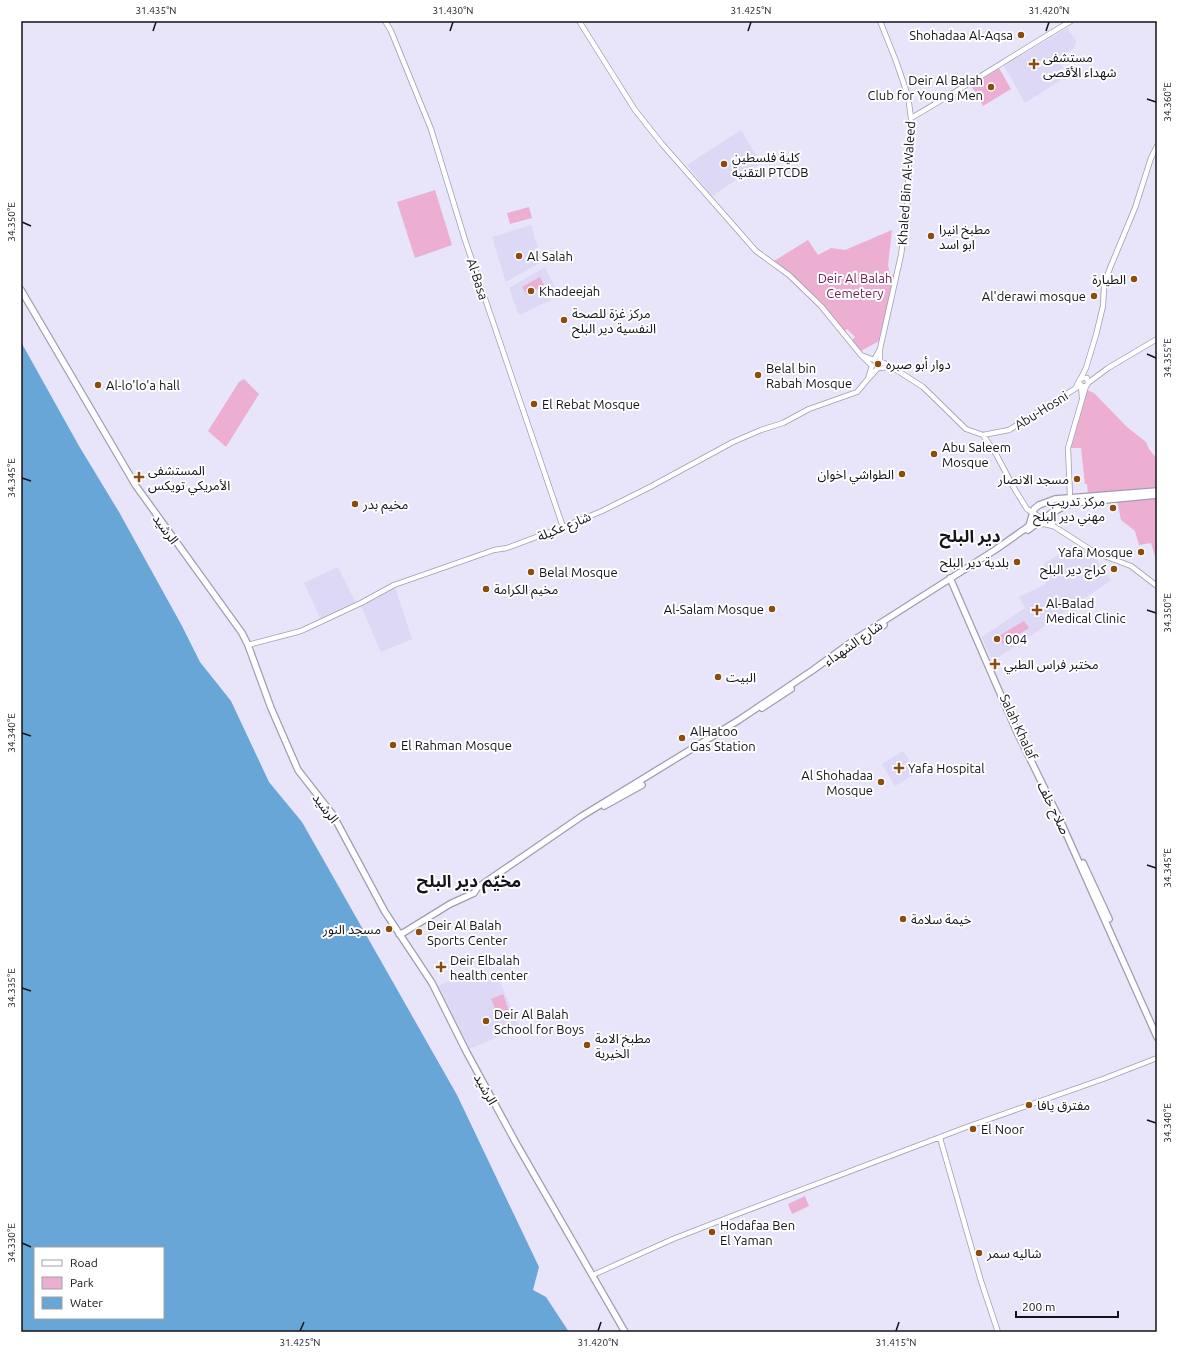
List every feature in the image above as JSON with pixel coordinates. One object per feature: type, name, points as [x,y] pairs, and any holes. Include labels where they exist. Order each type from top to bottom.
[{"type":"main road","name":"الرشيد","points":[[21,290],[136,486],[242,633],[248,645],[271,708],[298,770],[333,815],[374,892],[399,934],[432,983],[466,1051],[516,1143],[625,1332]]},
{"type":"main road","points":[[1032,512],[1038,505],[1055,499],[1157,491]]},
{"type":"main road","name":"شارع الشهداء","points":[[399,934],[450,904],[474,893],[477,888],[527,853],[555,836],[613,796],[739,720],[857,638],[1008,545],[1054,511],[1068,505],[1085,501],[1157,495]]},
{"type":"main road","name":"شارع الشهداء","points":[[952,579],[1029,526],[1032,512]]},
{"type":"main road","name":"Salah Khalaf","points":[[952,579],[1016,722],[1097,892],[1157,1029]]},
{"type":"main road","name":"صلاح خلف","points":[[952,579],[1016,730],[1060,820],[1157,1037]]},
{"type":"street","name":"Al-Basa","points":[[385,21],[391,31],[431,129],[465,240],[563,527]]},
{"type":"street","points":[[579,21],[635,110],[662,144],[756,251],[789,275],[821,306],[861,355],[872,366],[875,368],[889,367]]},
{"type":"street","name":"Khaled Bin Al-Waleed","points":[[880,21],[908,96],[911,118],[907,212],[901,255],[880,349]]},
{"type":"street","points":[[911,118],[944,100],[1071,21]]},
{"type":"street","points":[[1068,505],[1070,497],[1068,448],[1082,398],[1086,368],[1103,306],[1104,286],[1135,208],[1151,158],[1157,146]]},
{"type":"street","name":"Abu-Hosni","points":[[983,434],[1009,430],[1084,382],[1157,340]]},
{"type":"street","points":[[868,379],[872,362],[880,349]]},
{"type":"street","points":[[878,368],[881,365],[880,349]]},
{"type":"street","points":[[861,355],[874,360],[877,359],[923,387],[966,429],[983,434],[996,454],[1023,505],[1027,509],[1094,552],[1131,566],[1157,586]]},
{"type":"street","name":"شارع عكيلة","points":[[248,645],[301,630],[338,614],[394,585],[494,550],[506,548],[563,527],[626,500],[733,442],[760,430],[783,423],[809,409],[857,392],[878,368]]},
{"type":"street","points":[[1053,526],[1052,517],[1054,511]]},
{"type":"street","points":[[1033,527],[1044,524],[1053,526]]},
{"type":"street","points":[[593,1275],[673,1239],[727,1218],[1157,1058]]},
{"type":"street","points":[[940,1138],[981,1281],[998,1332]]},
{"type":"shaded area","name":"مستشفى شهداء الأقصى","points":[[1067,28],[1076,41],[1074,48],[1057,59],[1063,68],[1056,72],[1061,80],[1025,103],[1004,66]]},
{"type":"shaded area","name":"كلية فلسطين التقنية PTCDB","points":[[741,130],[761,163],[712,196],[687,165]]},
{"type":"shaded area","name":"Al Salah","points":[[531,225],[543,261],[506,282],[492,237]]},
{"type":"shaded area","name":"Khadeejah","points":[[545,267],[556,290],[548,293],[551,300],[519,315],[509,288]]},
{"type":"shaded area","points":[[1074,545],[1095,557],[1111,580],[1023,641],[1020,641],[1020,643],[999,657],[990,657],[982,637],[1025,608],[1028,612],[1019,597],[1046,584],[1045,563]]},
{"type":"shaded area","points":[[338,567],[356,603],[321,620],[304,583]]},
{"type":"shaded area","points":[[395,587],[412,639],[381,652],[361,606]]},
{"type":"shaded area","name":"Yafa Hospital","points":[[903,751],[917,772],[895,786],[882,764]]},
{"type":"shaded area","points":[[495,971],[520,1028],[469,1049],[438,986],[454,979],[455,981],[479,972],[481,977]]},
{"type":"green space","name":"Deir Al Balah Club for Young Men","points":[[999,68],[1011,89],[983,106],[971,85]]},
{"type":"green space","points":[[435,190],[452,245],[415,258],[397,202]]},
{"type":"green space","points":[[529,207],[532,218],[510,224],[507,213]]},
{"type":"green space","name":"Deir Al Balah Cemetery","points":[[892,230],[888,265],[890,274],[895,275],[879,341],[861,351],[852,340],[855,337],[847,329],[845,331],[820,301],[792,275],[774,261],[808,240],[818,255],[831,248],[845,250]]},
{"type":"green space","points":[[540,277],[544,285],[527,295],[522,287]]},
{"type":"green space","points":[[244,379],[259,394],[226,447],[208,431],[239,382]]},
{"type":"green space","points":[[1087,390],[1094,393],[1127,427],[1146,442],[1149,449],[1157,459],[1157,490],[1088,495],[1087,484],[1085,484],[1081,448],[1071,448]]},
{"type":"green space","points":[[1157,497],[1156,560],[1151,543],[1139,545],[1135,531],[1121,520],[1117,500]]},
{"type":"green space","points":[[1024,621],[1029,628],[1003,644],[999,636]]},
{"type":"green space","points":[[503,994],[509,1011],[498,1016],[491,999]]},
{"type":"green space","points":[[805,1196],[809,1206],[792,1214],[788,1204]]},
{"type":"water","points":[[21,342],[79,446],[119,512],[182,626],[200,662],[231,701],[269,782],[302,822],[457,1095],[539,1267],[533,1290],[546,1297],[569,1332],[21,1332]]},
{"type":"place","name":"Shohadaa Al-Aqsa","points":[[1021,35]]},
{"type":"place","name":"مستشفى شهداء الأقصى","points":[[1034,64]]},
{"type":"place","name":"Deir Al Balah Club for Young Men","points":[[991,87]]},
{"type":"place","name":"كلية فلسطين التقنية PTCDB","points":[[724,164]]},
{"type":"place","name":"مطبخ انيرا ابو اسد","points":[[931,236]]},
{"type":"place","name":"Al Salah","points":[[519,256]]},
{"type":"place","name":"الطيارة","points":[[1134,279]]},
{"type":"place","name":"Khadeejah","points":[[531,291]]},
{"type":"place","name":"Al'derawi mosque","points":[[1094,296]]},
{"type":"place","name":"مركز غزة للصحة النفسية دير البلح","points":[[564,320]]},
{"type":"place","name":"دوار أبو صبره","points":[[878,364]]},
{"type":"place","name":"Belal bin Rabah Mosque","points":[[758,375]]},
{"type":"place","name":"Al-lo'lo'a hall","points":[[98,385]]},
{"type":"place","name":"El Rebat Mosque","points":[[534,404]]},
{"type":"place","name":"Abu Saleem Mosque","points":[[934,454]]},
{"type":"place","name":"الطواشي اخوان","points":[[902,474]]},
{"type":"place","name":"المستشفى الأمريكي تويكس","points":[[139,477]]},
{"type":"place","name":"مسجد الانصار","points":[[1077,479]]},
{"type":"place","name":"مخيم بدر","points":[[355,504]]},
{"type":"place","name":"مركز تدريب مهني دير البلح","points":[[1113,508]]},
{"type":"place","name":"Yafa Mosque","points":[[1141,552]]},
{"type":"place","name":"بلدية دير البلح","points":[[1017,562]]},
{"type":"place","name":"كراج دير البلح","points":[[1114,569]]},
{"type":"place","name":"Belal Mosque","points":[[531,572]]},
{"type":"place","name":"مخيم الكرامة","points":[[486,589]]},
{"type":"place","name":"Al-Salam Mosque","points":[[772,609]]},
{"type":"place","name":"Al-Balad Medical Clinic","points":[[1037,610]]},
{"type":"place","name":"004","points":[[997,639]]},
{"type":"place","name":"مختبر فراس الطبي","points":[[995,664]]},
{"type":"place","name":"البيت","points":[[718,677]]},
{"type":"place","name":"AlHatoo Gas Station","points":[[682,738]]},
{"type":"place","name":"El Rahman Mosque","points":[[393,745]]},
{"type":"place","name":"Yafa Hospital","points":[[899,768]]},
{"type":"place","name":"Al Shohadaa Mosque","points":[[881,782]]},
{"type":"place","name":"خيمة سلامة","points":[[903,919]]},
{"type":"place","name":"مسجد النور","points":[[389,929]]},
{"type":"place","name":"Deir Al Balah Sports Center","points":[[419,932]]},
{"type":"place","name":"Deir Elbalah health center","points":[[441,967]]},
{"type":"place","name":"Deir Al Balah School for Boys","points":[[486,1021]]},
{"type":"place","name":"مطبخ الامة الخيرية","points":[[587,1045]]},
{"type":"place","name":"مفترق يافا","points":[[1029,1105]]},
{"type":"place","name":"El Noor","points":[[973,1129]]},
{"type":"place","name":"Hodafaa Ben El Yaman","points":[[712,1232]]},
{"type":"place","name":"شاليه سمر","points":[[979,1253]]},
{"type":"district","name":"دير البلح","points":[[970,536]]},
{"type":"district","name":"مخيّم دير البلح","points":[[469,881]]}]
